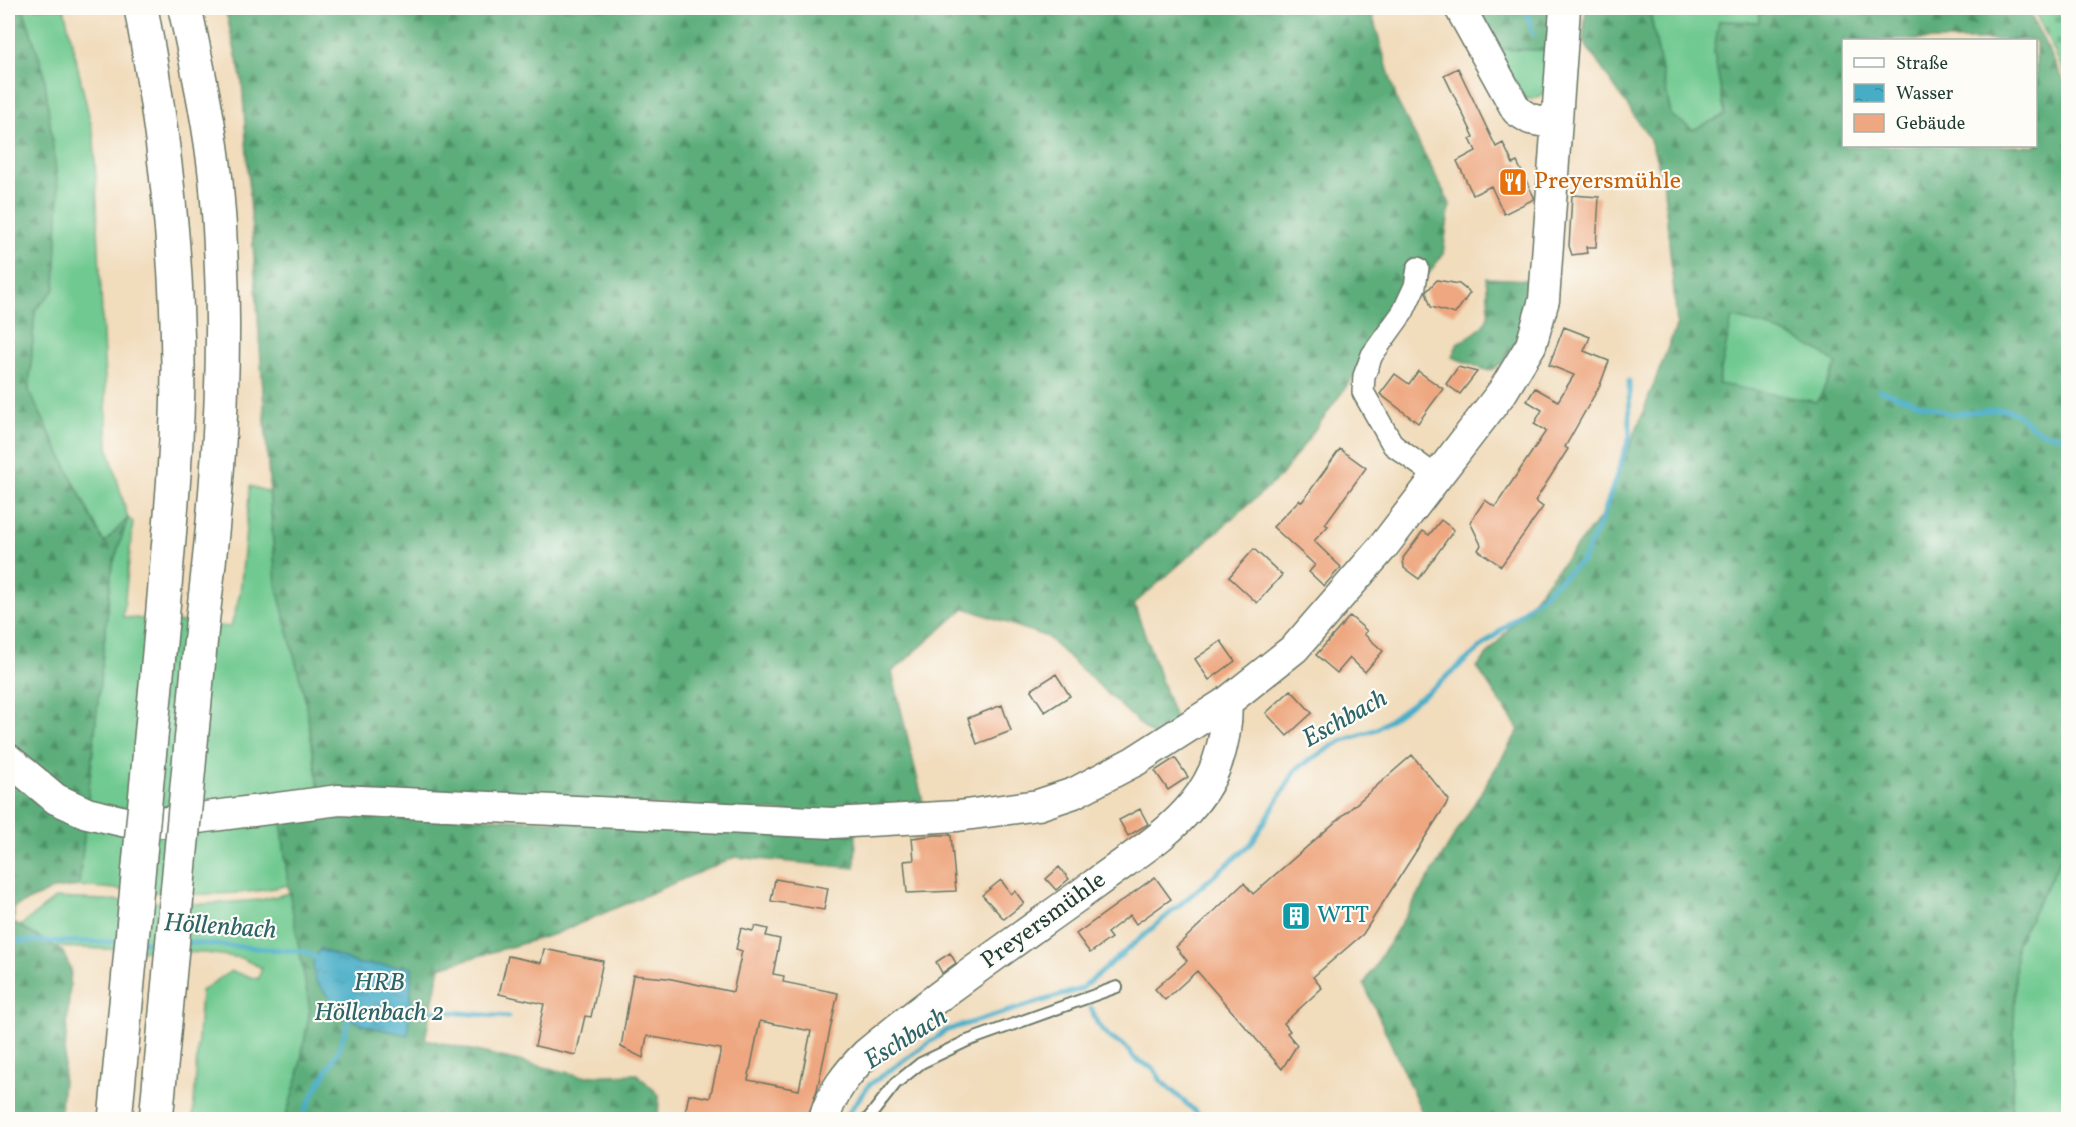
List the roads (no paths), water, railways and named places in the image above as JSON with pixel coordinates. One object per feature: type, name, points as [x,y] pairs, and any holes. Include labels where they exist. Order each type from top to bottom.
[{"type":"highway","points":[[116,1119],[162,621],[178,366],[168,193],[153,70],[141,8]]},
{"type":"highway","points":[[156,1119],[202,625],[216,513],[222,402],[223,289],[213,159],[205,105],[185,8]]},
{"type":"main road","points":[[1460,8],[1517,111],[1530,119],[1556,124]]},
{"type":"main road","points":[[8,759],[56,799],[87,813],[130,823],[167,822],[339,800],[832,823],[915,820],[1038,805],[1105,778],[1227,702],[1288,654],[1325,617],[1503,391],[1535,334],[1544,300],[1565,8]]},
{"type":"main road","name":"Preyersmühle","points":[[824,1119],[842,1080],[866,1054],[1137,853],[1185,813],[1203,791],[1219,759],[1226,735],[1227,702]]},
{"type":"street","points":[[1418,268],[1415,286],[1403,312],[1372,355],[1364,376],[1363,392],[1393,445],[1437,477]]},
{"type":"lane","points":[[867,1119],[896,1083],[921,1063],[968,1041],[1084,1001],[1117,987]]},
{"type":"water","name":"HRB Höllenbach 2","points":[[320,949],[358,964],[412,967],[408,1035],[363,1025],[342,1014],[315,980],[313,962]]},
{"type":"waterway","name":"Eschbach","points":[[1525,8],[1533,33]]},
{"type":"waterway","name":"Eschbach","points":[[843,1120],[869,1085],[947,1030],[1081,989],[1251,844],[1297,768],[1339,742],[1377,729],[1437,685],[1583,560],[1603,516],[1630,436],[1629,381]]},
{"type":"waterway","points":[[1879,390],[1952,414],[2003,409],[2017,414],[2040,431],[2068,438]]},
{"type":"waterway","name":"Höllenbach","points":[[8,941],[120,942]]},
{"type":"waterway","name":"Höllenbach","points":[[141,942],[162,942]]},
{"type":"waterway","name":"Höllenbach","points":[[183,942],[306,952],[321,961]]},
{"type":"waterway","points":[[1091,1008],[1097,1023],[1110,1038],[1125,1046],[1135,1059],[1154,1069],[1161,1081],[1205,1120]]},
{"type":"waterway","name":"Höllenbach","points":[[426,1010],[508,1017]]},
{"type":"waterway","points":[[302,1120],[313,1095],[338,1052],[350,1013]]},
{"type":"place","name":"Preyersmühle","points":[[1513,182]]},
{"type":"place","name":"WTT","points":[[1296,916]]}]
